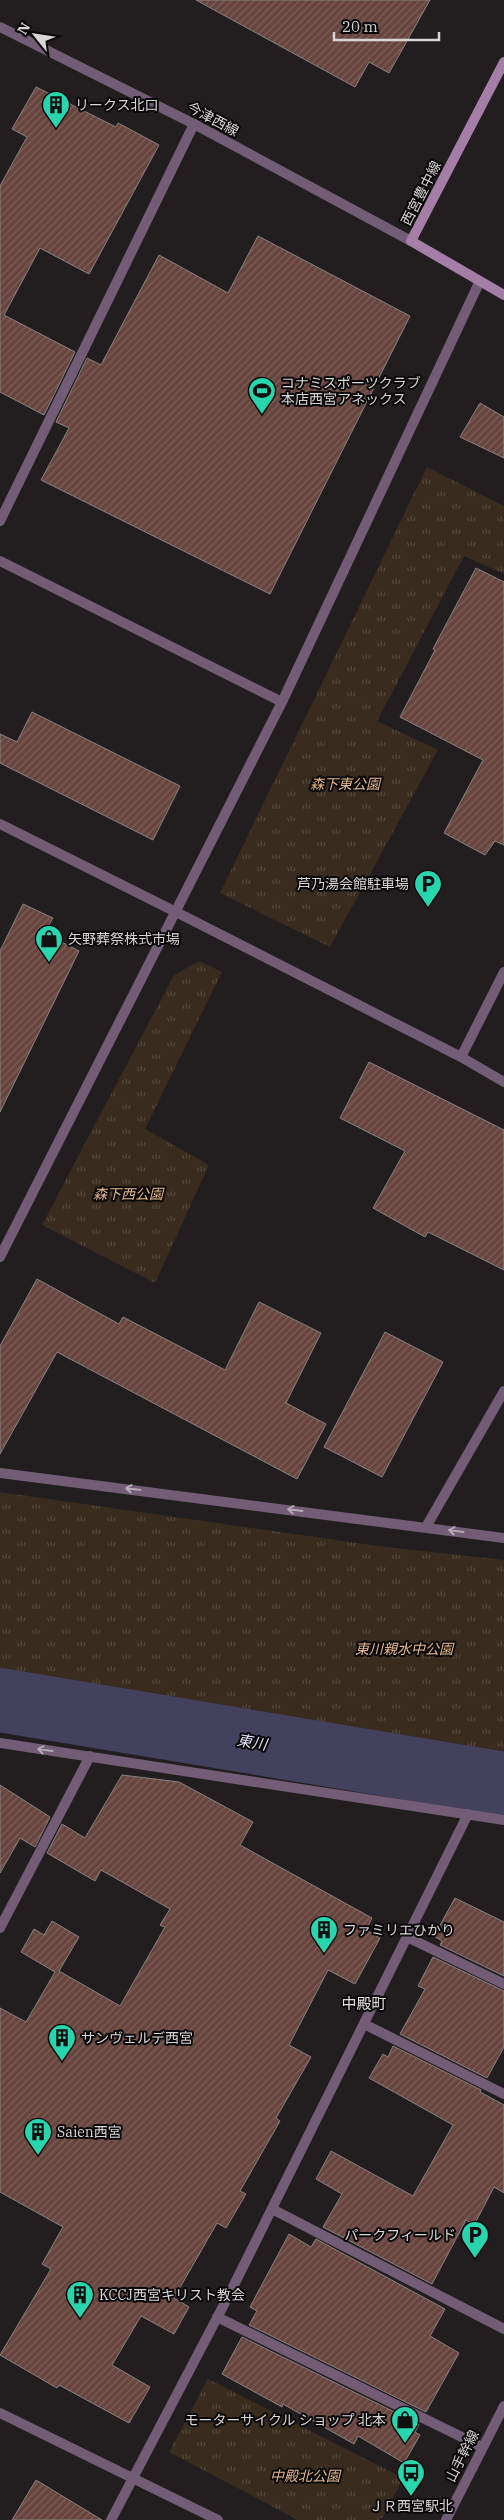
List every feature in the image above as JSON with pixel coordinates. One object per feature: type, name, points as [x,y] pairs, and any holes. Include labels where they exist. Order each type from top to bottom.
[{"type":"main road","name":"西宮豊中線","points":[[504,62],[411,241],[504,295]]},
{"type":"street","name":"今津西線","points":[[0,28],[194,124],[411,241]]},
{"type":"street","points":[[0,521],[194,124]]},
{"type":"street","points":[[0,1257],[282,702],[479,282]]},
{"type":"street","points":[[0,560],[282,702]]},
{"type":"street","points":[[0,824],[461,1057],[504,1082]]},
{"type":"street","points":[[461,1057],[504,972]]},
{"type":"street","points":[[426,1527],[504,1391]]},
{"type":"street","points":[[0,1472],[504,1538]]},
{"type":"street","points":[[0,1743],[504,1820]]},
{"type":"street","points":[[0,1928],[90,1756]]},
{"type":"street","points":[[111,2520],[272,2209],[468,1814]]},
{"type":"street","points":[[407,1937],[504,1984]]},
{"type":"street","points":[[364,2024],[504,2094]]},
{"type":"street","points":[[272,2209],[504,2329]]},
{"type":"street","points":[[217,2317],[482,2448]]},
{"type":"street","name":"山手幹線","points":[[446,2520],[504,2406]]},
{"type":"street","points":[[0,2413],[218,2520]]},
{"type":"green space","name":"森下東公園","points":[[427,467],[504,506],[504,574],[464,556],[377,721],[438,750],[330,947],[220,893]]},
{"type":"green space","name":"森下西公園","points":[[199,961],[222,972],[145,1129],[209,1165],[155,1283],[42,1225],[174,975]]},
{"type":"green space","name":"東川親水中公園","points":[[0,1492],[378,1546],[504,1560],[504,1766],[0,1686]]},
{"type":"green space","name":"中殿北公園","points":[[208,2379],[403,2478],[383,2517],[378,2520],[298,2520],[169,2452]]},
{"type":"building","points":[[196,0],[430,0],[389,73],[369,62],[355,87]]},
{"type":"building","points":[[36,87],[116,127],[118,123],[159,145],[89,274],[40,248],[4,315],[75,352],[44,415],[0,392],[0,186],[27,137],[12,129]]},
{"type":"building","name":"コナミスポーツクラブ 本店西宮アネックス","points":[[258,236],[410,316],[270,594],[41,480],[69,428],[56,422],[87,358],[101,365],[159,255],[228,293]]},
{"type":"building","points":[[480,403],[504,417],[504,458],[460,437]]},
{"type":"building","points":[[476,568],[504,582],[504,845],[495,841],[485,855],[444,833],[483,760],[400,717],[435,650],[433,649]]},
{"type":"building","points":[[32,712],[180,786],[153,840],[0,763],[0,734],[17,742]]},
{"type":"building","points":[[23,904],[53,918],[44,933],[79,951],[0,1112],[0,951]]},
{"type":"building","points":[[369,1062],[504,1130],[504,1270],[428,1232],[425,1237],[373,1208],[405,1151],[340,1118]]},
{"type":"building","points":[[37,1279],[119,1324],[123,1317],[225,1370],[259,1302],[321,1333],[286,1403],[326,1424],[297,1479],[57,1352],[0,1454],[0,1346]]},
{"type":"building","points":[[385,1332],[443,1362],[382,1477],[324,1447]]},
{"type":"building","points":[[122,1775],[179,1782],[253,1822],[240,1845],[372,1918],[366,1930],[380,1938],[355,1984],[328,1970],[289,2045],[311,2057],[276,2118],[280,2121],[240,2191],[246,2194],[226,2228],[217,2223],[174,2298],[189,2307],[174,2334],[141,2316],[112,2365],[150,2387],[129,2423],[59,2385],[57,2388],[0,2355],[51,2269],[42,2264],[63,2227],[0,2192],[0,2008],[26,2022],[55,1972],[21,1952],[34,1929],[44,1935],[52,1921],[79,1937],[59,1971],[120,2006],[165,1927],[160,1925],[170,1909],[101,1870],[95,1881],[47,1853],[62,1824],[85,1838]]},
{"type":"building","points":[[0,1785],[50,1817],[35,1847],[20,1838],[0,1873]]},
{"type":"building","points":[[455,1898],[504,1922],[504,1976],[440,1945],[442,1941],[434,1936]]},
{"type":"building","points":[[433,1957],[504,1991],[504,2047],[487,2078],[400,2034],[425,1989],[418,1986]]},
{"type":"building","points":[[393,2046],[481,2090],[480,2092],[504,2105],[504,2193],[494,2187],[474,2225],[466,2220],[432,2284],[323,2227],[342,2194],[316,2179],[331,2151],[413,2196],[453,2125],[369,2078],[383,2054],[388,2057]]},
{"type":"building","points":[[289,2234],[311,2247],[316,2239],[445,2309],[430,2336],[459,2353],[426,2412],[249,2325],[257,2311],[250,2307]]},
{"type":"building","points":[[242,2337],[419,2424],[415,2432],[420,2435],[404,2463],[358,2436],[354,2444],[283,2404],[282,2407],[222,2374]]},
{"type":"building","points":[[36,2480],[102,2520],[12,2520]]},
{"type":"waterway","name":"東川","points":[[0,1700],[504,1784]]},
{"type":"place","name":"リークス北口","points":[[56,129]]},
{"type":"place","name":"コナミスポーツクラブ 本店西宮アネックス","points":[[262,415]]},
{"type":"place","name":"芦乃湯会館駐車場","points":[[428,908]]},
{"type":"place","name":"矢野葬祭株式市場","points":[[49,963]]},
{"type":"place","name":"ファミリエひかり","points":[[324,1954]]},
{"type":"place","name":"サンヴェルデ西宮","points":[[62,2062]]},
{"type":"place","name":"Saien西宮","points":[[38,2156]]},
{"type":"place","name":"パークフィールド","points":[[475,2259]]},
{"type":"place","name":"KCCJ西宮キリスト教会","points":[[80,2319]]},
{"type":"place","name":"モーターサイクル ショップ 北本","points":[[405,2444]]},
{"type":"place","name":"ＪＲ西宮駅北","points":[[411,2497]]},
{"type":"district","name":"中殿町","points":[[364,2003]]}]
